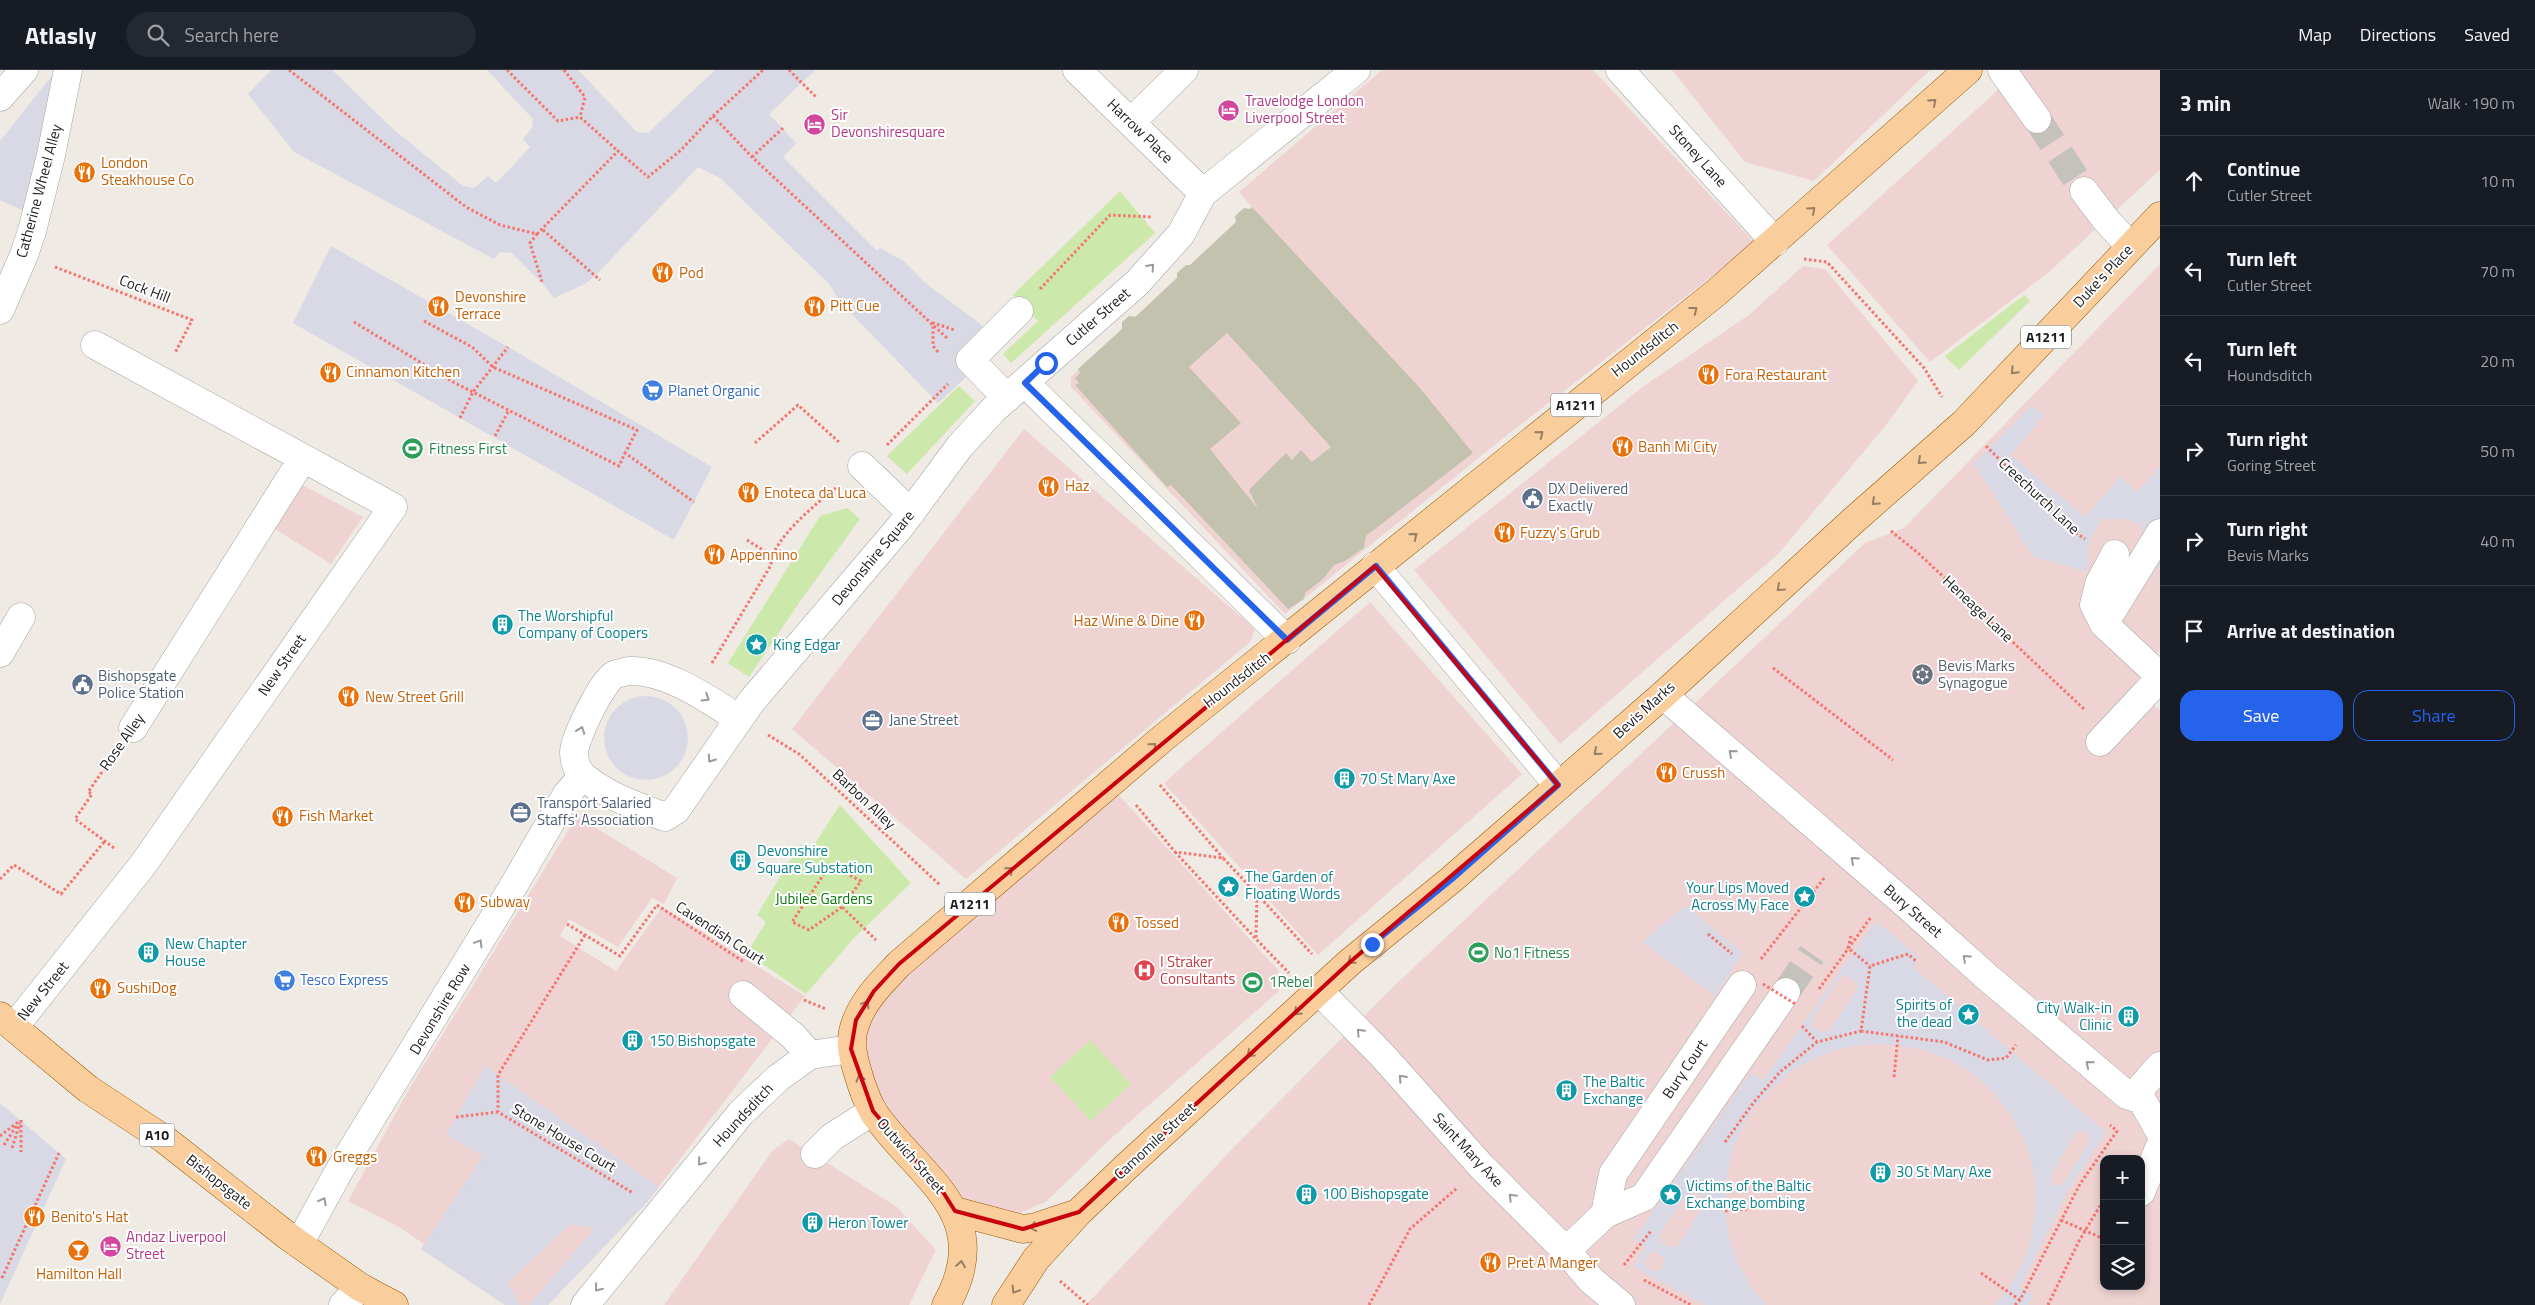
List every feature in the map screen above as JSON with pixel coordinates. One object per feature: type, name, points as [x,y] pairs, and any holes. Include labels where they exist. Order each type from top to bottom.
[{"type":"main road","name":"Houndsditch","points":[[851,1049],[856,1020],[874,991],[899,964],[1163,738],[1717,292],[1776,242],[1968,70]]},
{"type":"main road","name":"Duke's Place","points":[[1964,424],[2160,216]]},
{"type":"main road","name":"Bevis Marks","points":[[1319,991],[1350,962],[1447,883],[1664,694],[1864,511],[1964,424]]},
{"type":"main road","name":"Camomile Street","points":[[1006,1305],[1036,1259],[1079,1212],[1319,991]]},
{"type":"main road","name":"Bishopsgate","points":[[7,1022],[88,1089],[164,1140],[299,1244],[352,1296],[394,1305]]},
{"type":"main road","name":"Outwich Street","points":[[851,1049],[872,1110],[886,1130],[943,1192],[955,1212],[962,1253],[949,1299]]},
{"type":"main road","name":"A1211","points":[[955,1212],[1023,1229],[1036,1227],[1079,1212]]},
{"type":"street","points":[[0,97],[24,70]]},
{"type":"street","name":"Catherine Wheel Alley","points":[[0,310],[24,255],[51,155],[68,70]]},
{"type":"street","name":"Harrow Place","points":[[1077,70],[1203,192]]},
{"type":"street","points":[[1131,122],[1184,70]]},
{"type":"street","points":[[1203,192],[1356,70]]},
{"type":"street","name":"Stoney Lane","points":[[1620,70],[1776,242]]},
{"type":"street","points":[[2002,70],[2037,119]]},
{"type":"street","points":[[2084,191],[2106,220],[2130,246]]},
{"type":"street","name":"Cutler Street","points":[[1016,390],[1137,283],[1181,234],[1203,192]]},
{"type":"street","points":[[1018,312],[970,360],[1016,390],[1287,640]]},
{"type":"street","name":"New Street","points":[[7,1022],[142,866],[393,506],[95,345]]},
{"type":"street","name":"Devonshire Square","points":[[583,776],[623,800],[664,817],[676,810],[739,719],[911,513],[960,446],[1016,390]]},
{"type":"street","name":"Rose Alley","points":[[133,728],[302,458]]},
{"type":"street","points":[[862,466],[911,513]]},
{"type":"street","points":[[2104,624],[2160,533]]},
{"type":"street","points":[[2105,738],[2160,677],[2104,624],[2094,605],[2099,584],[2115,554]]},
{"type":"street","points":[[1376,566],[1558,785]]},
{"type":"street","points":[[0,653],[21,617]]},
{"type":"street","points":[[583,776],[576,766],[574,751],[581,727],[614,675],[630,671],[653,674],[695,691],[739,719]]},
{"type":"street","name":"Bury Street","points":[[1664,694],[1908,906],[1987,978],[2127,1095],[2133,1097],[2138,1093]]},
{"type":"street","name":"Devonshire Row","points":[[299,1244],[339,1171],[568,794],[583,776]]},
{"type":"street","name":"Saint Mary Axe","points":[[1319,991],[1382,1055],[1481,1166],[1566,1251],[1592,1281],[1621,1305]]},
{"type":"street","points":[[1566,1251],[1604,1214],[1644,1197],[1772,991]]},
{"type":"street","name":"Bury Court","points":[[1604,1214],[1613,1174],[1772,991]]},
{"type":"street","points":[[743,995],[793,1036],[810,1054]]},
{"type":"street","name":"Houndsditch","points":[[585,1305],[741,1113],[771,1083],[810,1054],[851,1049]]},
{"type":"street","points":[[2160,1066],[2138,1093],[2160,1132]]},
{"type":"street","points":[[814,1154],[832,1137],[872,1110]]},
{"type":"street","points":[[2145,1182],[2160,1146]]},
{"type":"path","points":[[289,70],[466,207],[500,225],[537,234]]},
{"type":"path","points":[[507,70],[558,121],[580,117]]},
{"type":"path","points":[[564,70],[585,97],[580,117]]},
{"type":"path","points":[[580,117],[648,177],[681,150],[713,116],[763,70]]},
{"type":"path","points":[[789,70],[816,97]]},
{"type":"path","points":[[713,116],[752,158],[933,323],[970,360]]},
{"type":"path","points":[[752,158],[783,128]]},
{"type":"path","points":[[542,282],[530,242],[618,151]]},
{"type":"path","points":[[1018,312],[1110,215],[1158,217]]},
{"type":"path","points":[[543,230],[600,280]]},
{"type":"path","name":"Cock Hill","points":[[24,255],[192,320],[168,366],[165,384]]},
{"type":"path","points":[[1800,259],[1828,262],[1924,368],[1943,399]]},
{"type":"path","points":[[354,322],[474,392],[618,466],[637,430],[493,367],[472,347],[424,321]]},
{"type":"path","points":[[460,418],[474,392],[508,347]]},
{"type":"path","points":[[755,443],[798,405],[827,429],[862,466]]},
{"type":"path","points":[[695,691],[771,565],[771,555],[804,514],[901,433],[925,408]]},
{"type":"path","points":[[494,436],[509,410]]},
{"type":"path","name":"Creechurch Lane","points":[[1989,449],[2066,526],[2089,542],[2115,554]]},
{"type":"path","points":[[625,453],[694,502]]},
{"type":"path","name":"Heneage Lane","points":[[1864,511],[1918,553],[2105,738]]},
{"type":"path","points":[[747,540],[771,555]]},
{"type":"path","points":[[1773,668],[1893,760]]},
{"type":"path","name":"Barbon Alley","points":[[739,719],[800,754],[965,909]]},
{"type":"path","name":"Rose Alley","points":[[0,880],[14,865],[61,894],[104,842],[75,820],[92,794],[88,792],[133,728]]},
{"type":"path","points":[[1157,782],[1223,858],[1314,956]]},
{"type":"path","points":[[1133,801],[1175,852],[1293,976]]},
{"type":"path","points":[[1175,852],[1223,858]]},
{"type":"path","points":[[830,865],[861,881],[842,907],[809,930],[792,922],[830,865]]},
{"type":"path","points":[[1766,953],[1822,881]]},
{"type":"path","points":[[1256,939],[1257,894]]},
{"type":"path","name":"Cavendish Court","points":[[567,924],[620,956],[657,905],[746,962]]},
{"type":"path","points":[[842,907],[899,964]]},
{"type":"path","name":"Stone House Court","points":[[585,935],[498,1075],[498,1112],[662,1210]]},
{"type":"path","points":[[1850,936],[1848,948],[1870,966]]},
{"type":"path","points":[[1870,966],[1908,954],[1922,966]]},
{"type":"path","points":[[1861,1031],[1870,966]]},
{"type":"path","points":[[802,999],[856,1020]]},
{"type":"path","points":[[1809,1031],[1817,1042]]},
{"type":"path","points":[[1721,1147],[1754,1102],[1780,1072],[1817,1042],[1861,1031],[1944,1042],[1988,1060],[2006,1058]]},
{"type":"path","points":[[1894,1077],[1898,1036]]},
{"type":"path","points":[[456,1117],[498,1112]]},
{"type":"path","points":[[0,1136],[21,1120]]},
{"type":"path","points":[[4,1145],[21,1120]]},
{"type":"path","points":[[12,1148],[21,1120]]},
{"type":"path","points":[[21,1120],[21,1152]]},
{"type":"path","points":[[2015,1305],[2020,1300],[2080,1184],[2117,1131]]},
{"type":"path","points":[[2,1278],[59,1153]]},
{"type":"path","points":[[1369,1305],[1410,1230],[1481,1166]]},
{"type":"path","points":[[2048,1305],[2085,1230],[2103,1200]]},
{"type":"path","points":[[1725,1210],[1758,1208]]},
{"type":"path","points":[[2061,1220],[2100,1237]]},
{"type":"path","points":[[1630,1272],[1622,1267],[1652,1229]]},
{"type":"path","points":[[1982,1273],[2020,1300]]},
{"type":"path","points":[[1639,1277],[1691,1305]]},
{"type":"highlighted area","points":[[1375,566],[1558,785],[1350,962],[1079,1212],[1023,1229],[955,1211],[943,1192],[873,1111],[851,1049],[856,1020],[874,991],[899,964]]},
{"type":"shaded area","points":[[271,70],[332,70],[393,129],[463,186],[474,188],[488,176],[496,183],[530,147],[523,139],[532,128],[533,119],[487,70],[578,70],[637,132],[648,133],[715,70],[815,70],[769,114],[796,143],[783,157],[877,251],[880,248],[905,262],[925,283],[978,322],[1001,345],[938,403],[840,302],[829,284],[720,178],[698,167],[596,275],[585,284],[554,298],[512,253],[500,252],[494,259],[294,152],[248,94]]},
{"type":"shaded area","points":[[1382,70],[1593,70],[1753,241],[1734,259],[1502,439],[1285,614],[1071,387],[1071,377],[1252,207],[1239,192]]},
{"type":"shaded area","points":[[1672,70],[1930,70],[1814,181],[1745,162]]},
{"type":"shaded area","points":[[2020,70],[2160,70],[2160,170],[2049,272],[1930,362],[1827,245]]},
{"type":"shaded area","points":[[54,73],[26,212],[0,200],[0,141]]},
{"type":"shaded area","points":[[1252,207],[1419,387],[1473,453],[1366,536],[1364,548],[1345,561],[1334,565],[1323,579],[1305,593],[1304,599],[1288,609],[1171,485],[1167,487],[1075,385],[1079,383],[1075,378],[1080,373],[1078,369],[1122,329],[1122,322],[1129,316],[1135,317],[1143,310],[1177,278],[1177,273],[1186,265],[1190,265],[1236,222],[1235,216],[1244,208],[1250,209]],"holes":[[[1227,333],[1331,447],[1312,462],[1301,450],[1292,460],[1286,453],[1249,490],[1258,509],[1210,449],[1241,423],[1189,367]]]},
{"type":"shaded area","points":[[331,246],[712,467],[674,540],[293,323]]},
{"type":"shaded area","points":[[2160,264],[2160,650],[2132,687],[2160,710],[2160,1305],[1086,1305],[1233,1148],[1391,989],[1865,543],[1904,528]]},
{"type":"shaded area","points":[[1803,266],[1825,269],[1918,381],[1886,425],[1779,553],[1560,744],[1414,570],[1644,386],[1749,315]]},
{"type":"shaded area","points":[[2032,405],[2044,415],[2011,455],[2085,517],[2120,477],[2138,492],[2160,466],[2160,565],[2131,602],[2143,533],[2140,524],[2126,519],[2102,519],[2089,542],[2087,572],[2032,556],[1974,463]]},
{"type":"shaded area","points":[[1024,429],[1255,629],[1250,642],[966,879],[792,729]]},
{"type":"shaded area","points":[[297,482],[363,517],[331,564],[275,529],[271,523]]},
{"type":"shaded area","name":"70 St Mary Axe","points":[[1370,602],[1522,774],[1318,955],[1164,783]]},
{"type":"shaded area","points":[[646,696],[662,699],[676,708],[685,722],[688,738],[685,754],[676,768],[662,777],[646,780],[630,777],[616,768],[607,754],[604,738],[607,722],[616,708],[630,699]]},
{"type":"shaded area","points":[[1117,793],[1278,970],[1279,991],[1108,1141],[1047,1201],[1020,1213],[969,1207],[871,1090],[860,1022],[872,1004]]},
{"type":"shaded area","name":"150 Bishopsgate","points":[[577,816],[677,878],[664,904],[652,898],[618,947],[569,919],[560,936],[616,971],[662,907],[805,996],[648,1201],[548,1305],[505,1305],[421,1249],[424,1244],[399,1227],[348,1201],[409,1089]]},
{"type":"shaded area","points":[[1685,906],[1743,953],[1715,996],[1642,942]]},
{"type":"shaded area","points":[[1876,921],[1919,957],[1913,967],[2106,1132],[2068,1190],[2020,1287],[2033,1295],[2029,1305],[1995,1305],[2021,1267],[2030,1242],[2035,1215],[2036,1188],[2031,1161],[2022,1136],[2009,1112],[1992,1091],[1972,1073],[1949,1059],[1923,1050],[1897,1045],[1870,1044],[1843,1048],[1818,1057],[1793,1070],[1773,1087],[1754,1108],[1740,1131],[1731,1156],[1726,1183],[1725,1211],[1729,1237],[1738,1263],[1751,1287],[1766,1305],[1705,1305],[1634,1267],[1645,1247],[1634,1239],[1751,1073],[1763,1080]],"holes":[[[1841,976],[1849,977],[1857,983],[1857,989],[1830,1030],[1821,1032],[1812,1026],[1812,1020]],[[2081,1130],[2088,1134],[2089,1142],[2064,1184],[2056,1186],[2051,1183],[2051,1175],[2074,1135]],[[1693,1192],[1701,1196],[1703,1206],[1678,1246],[1670,1247],[1662,1243],[1660,1234],[1685,1196]],[[1656,1252],[1663,1257],[1664,1264],[1661,1270],[1653,1271],[1647,1268],[1644,1261],[1649,1254]]]},
{"type":"shaded area","points":[[485,1066],[659,1187],[647,1202],[548,1305],[529,1305],[595,1228],[570,1225],[507,1283],[521,1305],[505,1305],[421,1249],[483,1156],[446,1135]]},
{"type":"shaded area","points":[[0,1103],[66,1159],[0,1304]]},
{"type":"shaded area","name":"Heron Tower","points":[[789,1139],[897,1207],[936,1250],[909,1305],[664,1305],[773,1150]]},
{"type":"green space","points":[[1120,191],[1155,233],[1011,363],[1003,354],[1038,321],[1013,295]]},
{"type":"green space","points":[[2024,295],[2030,301],[1959,370],[1945,356]]},
{"type":"green space","points":[[959,386],[975,401],[907,474],[887,456]]},
{"type":"green space","points":[[847,508],[860,519],[801,600],[749,677],[728,663],[820,516]]},
{"type":"green space","name":"Jubilee Gardens","points":[[840,805],[911,883],[853,939],[806,994],[747,953],[766,922],[757,915],[800,844],[810,851]]},
{"type":"green space","points":[[1090,1040],[1131,1084],[1091,1121],[1050,1077]]},
{"type":"tunnel","points":[[2037,119],[2084,191]]},
{"type":"tunnel","points":[[1786,992],[1812,954]]},
{"type":"place","name":"Travelodge London Liverpool Street","points":[[1229,110]]},
{"type":"place","name":"Sir Devonshiresquare","points":[[815,124]]},
{"type":"place","name":"London Steakhouse Co","points":[[85,172]]},
{"type":"place","name":"Pod","points":[[663,273]]},
{"type":"place","name":"Devonshire Terrace","points":[[439,306]]},
{"type":"place","name":"Pitt Cue","points":[[814,306]]},
{"type":"place","name":"Cinnamon Kitchen","points":[[330,372]]},
{"type":"place","name":"Fora Restaurant","points":[[1709,375]]},
{"type":"place","name":"Planet Organic","points":[[652,391]]},
{"type":"place","name":"Banh Mi City","points":[[1622,447]]},
{"type":"place","name":"Fitness First","points":[[413,449]]},
{"type":"place","name":"Haz","points":[[1049,486]]},
{"type":"place","name":"Enoteca da Luca","points":[[748,493]]},
{"type":"place","name":"DX Delivered Exactly","points":[[1532,498]]},
{"type":"place","name":"Fuzzy's Grub","points":[[1504,533]]},
{"type":"place","name":"Appennino","points":[[714,555]]},
{"type":"place","name":"Haz Wine & Dine","points":[[1195,621]]},
{"type":"place","name":"The Worshipful Company of Coopers","points":[[502,625]]},
{"type":"place","name":"King Edgar","points":[[757,645]]},
{"type":"place","name":"Bevis Marks Synagogue","points":[[1922,675]]},
{"type":"place","name":"Bishopsgate Police Station","points":[[82,685]]},
{"type":"place","name":"New Street Grill","points":[[349,697]]},
{"type":"place","name":"Jane Street","points":[[873,720]]},
{"type":"place","name":"Crussh","points":[[1666,773]]},
{"type":"place","name":"70 St Mary Axe","points":[[1344,779]]},
{"type":"place","name":"Transport Salaried Staffs' Association","points":[[521,812]]},
{"type":"place","name":"Fish Market","points":[[283,816]]},
{"type":"place","name":"Devonshire Square Substation","points":[[741,860]]},
{"type":"place","name":"The Garden of Floating Words","points":[[1229,886]]},
{"type":"place","name":"Your Lips Moved Across My Face","points":[[1805,897]]},
{"type":"place","name":"Subway","points":[[464,902]]},
{"type":"place","name":"Tossed","points":[[1119,923]]},
{"type":"place","name":"New Chapter House","points":[[149,953]]},
{"type":"place","name":"No1 Fitness","points":[[1478,953]]},
{"type":"place","name":"I Straker Consultants","points":[[1144,971]]},
{"type":"place","name":"Tesco Express","points":[[284,980]]},
{"type":"place","name":"1Rebel","points":[[1253,982]]},
{"type":"place","name":"SushiDog","points":[[101,988]]},
{"type":"place","name":"Spirits of the dead","points":[[1968,1014]]},
{"type":"place","name":"City Walk-in Clinic","points":[[2128,1017]]},
{"type":"place","name":"150 Bishopsgate","points":[[633,1041]]},
{"type":"place","name":"The Baltic Exchange","points":[[1567,1091]]},
{"type":"place","name":"Greggs","points":[[317,1157]]},
{"type":"place","name":"30 St Mary Axe","points":[[1880,1172]]},
{"type":"place","name":"100 Bishopsgate","points":[[1306,1194]]},
{"type":"place","name":"Victims of the Baltic Exchange bombing","points":[[1670,1195]]},
{"type":"place","name":"Benito's Hat","points":[[35,1217]]},
{"type":"place","name":"Heron Tower","points":[[812,1223]]},
{"type":"place","name":"Andaz Liverpool Street","points":[[110,1246]]},
{"type":"place","name":"Hamilton Hall","points":[[79,1251]]},
{"type":"place","name":"Pret A Manger","points":[[1491,1263]]},
{"type":"route","points":[[1046,363],[1025,383],[1287,640],[1376,566],[1558,785],[1452,879],[1372,944]]}]
